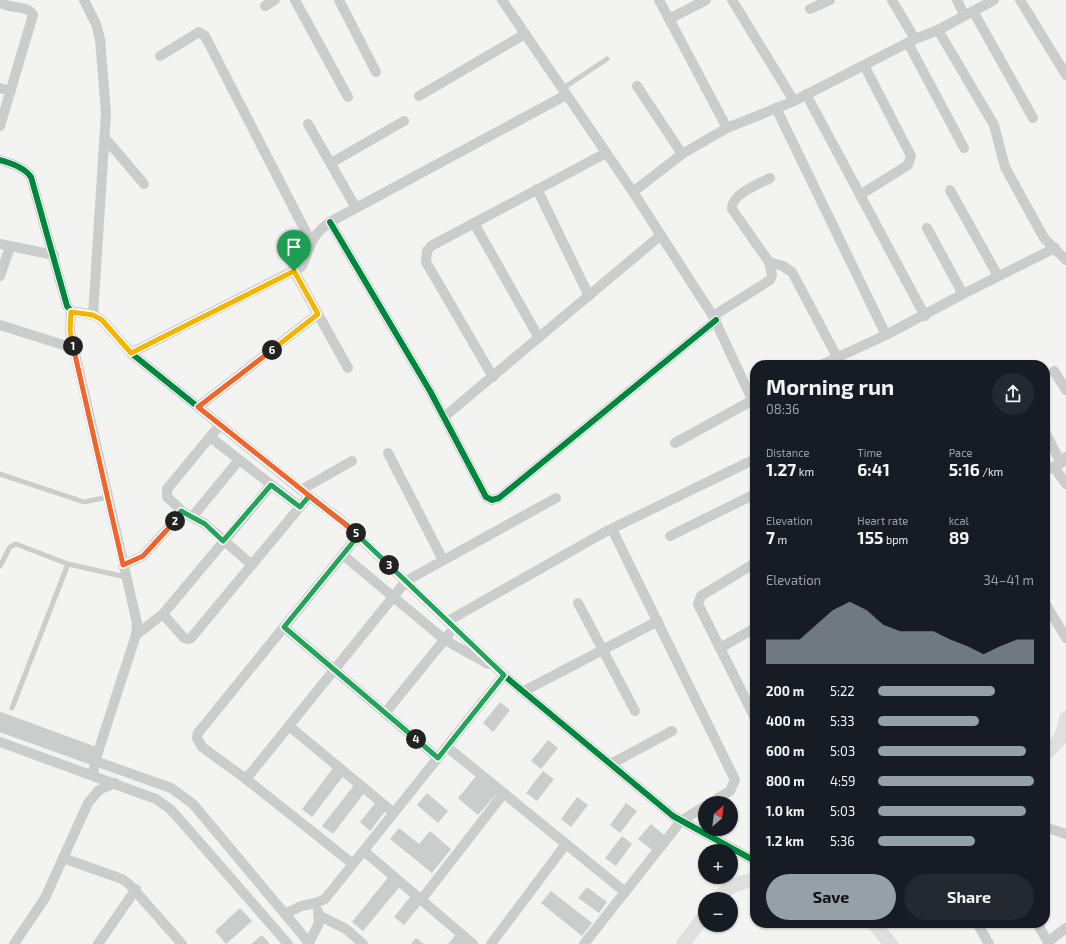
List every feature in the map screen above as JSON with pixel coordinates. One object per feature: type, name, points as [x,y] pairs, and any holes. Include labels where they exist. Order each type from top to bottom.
[{"type":"street","points":[[84,0],[96,24],[101,45],[106,113],[93,315]]},
{"type":"street","points":[[265,6],[275,0]]},
{"type":"street","points":[[295,0],[348,97]]},
{"type":"street","points":[[339,0],[376,72]]},
{"type":"street","points":[[502,0],[633,192],[714,318],[750,392]]},
{"type":"street","points":[[659,0],[727,128]]},
{"type":"street","points":[[669,19],[706,0]]},
{"type":"street","points":[[732,0],[794,101]]},
{"type":"street","points":[[810,10],[830,0]]},
{"type":"street","points":[[892,0],[964,148]]},
{"type":"street","points":[[956,0],[969,13],[1032,118]]},
{"type":"street","points":[[633,192],[682,154],[727,128],[794,101],[911,41],[938,30],[994,0]]},
{"type":"street","points":[[1020,0],[1066,75]]},
{"type":"street","points":[[0,2],[5,5],[28,9],[33,15],[0,126]]},
{"type":"street","points":[[938,30],[994,125],[1005,167],[1044,238],[1060,249],[1066,260]]},
{"type":"street","points":[[160,56],[199,32],[205,36],[311,242]]},
{"type":"street","points":[[419,96],[525,34]]},
{"type":"street","points":[[860,195],[908,165],[911,156],[864,65]]},
{"type":"street","points":[[637,86],[682,154]]},
{"type":"street","points":[[0,88],[11,91]]},
{"type":"street","points":[[131,353],[301,267],[305,262],[311,242],[323,227],[330,222],[564,92]]},
{"type":"street","points":[[806,94],[925,316]]},
{"type":"street","points":[[776,108],[886,335]]},
{"type":"street","points":[[331,163],[404,121]]},
{"type":"street","points":[[308,124],[356,208]]},
{"type":"street","points":[[105,138],[144,184]]},
{"type":"street","points":[[493,377],[426,262],[426,257],[431,246],[606,152]]},
{"type":"street","points":[[0,160],[21,167],[27,171],[31,177],[67,306],[71,312],[70,331],[73,348],[137,624],[136,635],[97,757],[93,775]]},
{"type":"street","points":[[330,222],[444,417],[486,497],[492,500],[499,498],[714,318],[770,280],[772,268],[769,262],[732,209],[732,205],[737,197],[770,178]]},
{"type":"street","points":[[537,189],[588,296]]},
{"type":"street","points":[[950,190],[998,276]]},
{"type":"street","points":[[474,222],[538,338]]},
{"type":"street","points":[[927,228],[963,294]]},
{"type":"street","points":[[444,417],[661,235]]},
{"type":"street","points":[[0,244],[54,255]]},
{"type":"street","points":[[0,276],[10,247]]},
{"type":"street","points":[[831,360],[925,316],[998,276],[1060,249]]},
{"type":"street","points":[[769,262],[783,266],[792,272],[837,357]]},
{"type":"street","points":[[294,271],[348,368]]},
{"type":"street","points":[[71,312],[93,315],[102,320],[131,353],[305,493],[341,520],[503,673],[681,821],[750,858]]},
{"type":"street","points":[[198,407],[318,314]]},
{"type":"street","points":[[0,324],[73,348]]},
{"type":"street","points":[[1054,372],[1066,390]]},
{"type":"street","points":[[674,443],[750,402]]},
{"type":"street","points":[[220,425],[167,489],[167,497],[181,511],[193,516],[205,524],[252,565]]},
{"type":"street","points":[[210,437],[300,507]]},
{"type":"street","points":[[1050,445],[1066,484]]},
{"type":"street","points":[[388,453],[444,560]]},
{"type":"street","points":[[193,516],[239,460]]},
{"type":"street","points":[[163,614],[184,638],[191,638],[300,507],[305,493],[352,461]]},
{"type":"street","points":[[385,713],[445,640],[452,624],[612,529],[750,461]]},
{"type":"street","points":[[136,635],[163,614],[271,485]]},
{"type":"street","points":[[670,536],[750,496]]},
{"type":"street","points":[[246,779],[406,581],[556,498]]},
{"type":"street","points":[[123,565],[139,559],[148,552],[181,514],[181,511]]},
{"type":"street","points":[[612,529],[735,780],[730,791],[722,796]]},
{"type":"street","points":[[353,864],[246,779],[202,747],[197,738],[198,733],[358,536]]},
{"type":"street","points":[[342,555],[445,640],[503,673]]},
{"type":"street","points":[[750,566],[701,596],[698,604],[720,648],[750,697]]},
{"type":"street","points":[[578,603],[635,710]]},
{"type":"street","points":[[1050,611],[1066,638]]},
{"type":"street","points":[[524,691],[658,621]]},
{"type":"street","points":[[284,627],[438,758]]},
{"type":"street","points":[[720,648],[750,631]]},
{"type":"street","points":[[285,914],[301,906],[316,903],[325,899],[447,747],[503,673]]},
{"type":"street","points":[[0,718],[181,793],[193,804],[310,944],[320,922],[320,916],[316,903]]},
{"type":"street","points":[[1050,750],[1063,740],[1066,718]]},
{"type":"street","points":[[289,726],[394,813]]},
{"type":"street","points":[[0,727],[97,757]]},
{"type":"street","points":[[611,764],[672,730]]},
{"type":"street","points":[[0,742],[156,799],[170,809],[288,944]]},
{"type":"street","points":[[447,747],[625,892]]},
{"type":"street","points":[[14,944],[45,898],[93,795],[99,790],[115,783]]},
{"type":"street","points":[[421,900],[504,793]]},
{"type":"street","points":[[584,944],[681,821],[698,810]]},
{"type":"street","points":[[1050,829],[1066,834]]},
{"type":"street","points":[[490,944],[566,844]]},
{"type":"street","points":[[364,851],[474,944]]},
{"type":"street","points":[[63,858],[122,879],[136,889],[182,944]]},
{"type":"street","points":[[725,892],[731,886],[740,882],[750,881]]},
{"type":"street","points":[[98,944],[136,889]]},
{"type":"street","points":[[320,916],[346,929],[363,944]]},
{"type":"street","points":[[683,944],[698,924]]},
{"type":"street","points":[[877,928],[891,944]]},
{"type":"street","points":[[980,928],[989,944]]},
{"type":"street","points":[[1040,928],[1049,943],[1066,928]]},
{"type":"lane","points":[[564,92],[607,60]]},
{"type":"lane","points":[[0,474],[77,501],[90,502],[108,497]]},
{"type":"lane","points":[[0,566],[10,547],[16,544],[68,564],[126,577]]},
{"type":"lane","points":[[12,708],[68,564]]},
{"type":"building","points":[[500,702],[510,710],[493,732],[483,723]]},
{"type":"building","points":[[548,740],[558,748],[541,769],[531,761]]},
{"type":"building","points":[[334,767],[344,775],[312,817],[302,809]]},
{"type":"building","points":[[543,771],[554,779],[537,801],[526,793]]},
{"type":"building","points":[[478,774],[499,791],[478,815],[458,798]]},
{"type":"building","points":[[355,784],[365,792],[333,834],[322,826]]},
{"type":"building","points":[[427,793],[448,811],[438,823],[417,805]]},
{"type":"building","points":[[577,797],[588,805],[571,827],[561,819]]},
{"type":"building","points":[[377,801],[387,809],[370,831],[360,822]]},
{"type":"building","points":[[626,803],[637,811],[620,833],[610,825]]},
{"type":"building","points":[[651,824],[664,835],[652,850],[638,839]]},
{"type":"building","points":[[399,828],[419,844],[430,831],[451,849],[432,873],[390,839]]},
{"type":"building","points":[[622,836],[632,844],[616,866],[605,858]]},
{"type":"building","points":[[390,875],[402,884],[363,931],[352,922]]},
{"type":"building","points":[[587,887],[607,902],[599,913],[578,898]]},
{"type":"building","points":[[551,891],[592,923],[582,936],[541,903]]},
{"type":"building","points":[[411,896],[421,904],[404,925],[394,917]]},
{"type":"building","points":[[240,908],[252,921],[226,944],[215,931]]},
{"type":"building","points":[[458,932],[468,940],[465,944],[448,944]]},
{"type":"building","points":[[262,935],[270,944],[251,944]]},
{"type":"building","points":[[416,938],[424,944],[411,944]]},
{"type":"cycle path","points":[[0,160],[21,168],[31,177],[67,306],[71,311],[93,315],[102,320],[131,353],[301,490],[341,520],[507,678],[673,816],[750,858]]},
{"type":"cycle path","points":[[330,222],[430,391],[486,497],[492,500],[499,498],[716,320]]},
{"type":"route","points":[[294,271],[131,353],[102,320],[93,315],[71,312],[70,331],[123,565],[139,559],[148,552],[181,514],[181,511],[198,519],[223,541],[271,485],[300,507],[309,496],[341,520],[348,526],[504,675],[438,758],[284,627],[358,536],[341,520],[301,490],[198,407],[318,314],[294,271]]}]
